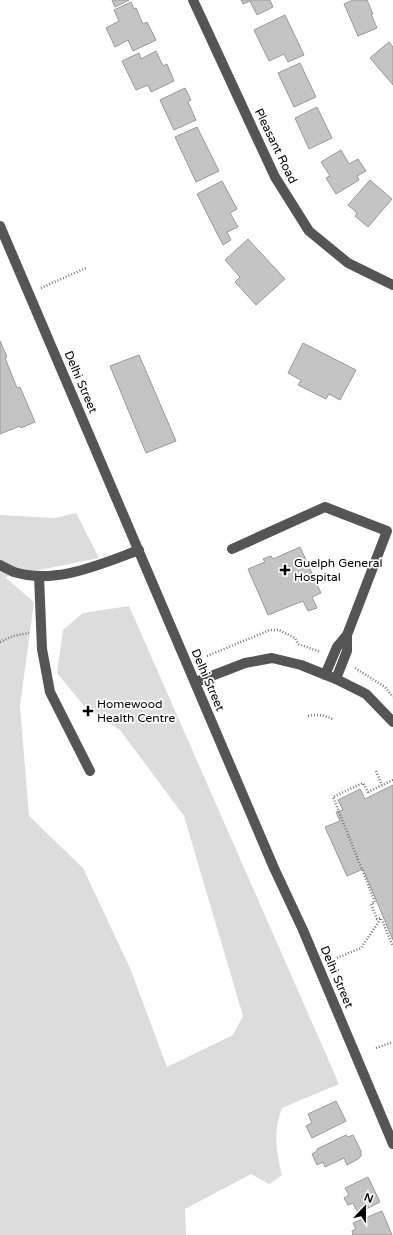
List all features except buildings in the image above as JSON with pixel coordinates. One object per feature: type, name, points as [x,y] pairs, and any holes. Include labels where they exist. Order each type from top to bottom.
[{"type":"street","name":"Pleasant Road","points":[[194,0],[275,178],[309,231],[348,263],[393,285]]},
{"type":"street","name":"Delhi Street","points":[[0,226],[140,550],[274,868],[303,930],[393,1144]]},
{"type":"street","points":[[232,549],[325,507],[387,531],[347,635],[337,647],[325,675]]},
{"type":"street","points":[[0,565],[14,572],[39,576],[71,572],[140,550]]},
{"type":"street","points":[[39,576],[42,649],[50,692],[90,771]]},
{"type":"street","points":[[336,679],[347,651],[347,635]]},
{"type":"street","points":[[196,682],[244,663],[272,658],[301,665],[336,679],[366,694],[393,722]]},
{"type":"path","points":[[29,293],[86,268]]},
{"type":"path","points":[[0,642],[13,636],[41,630]]},
{"type":"path","points":[[207,656],[270,630],[279,630],[295,638],[298,644],[333,657]]},
{"type":"path","points":[[343,660],[385,687],[393,697]]},
{"type":"path","points":[[308,716],[326,716],[334,720]]},
{"type":"path","points":[[376,771],[382,785]]},
{"type":"path","points":[[381,918],[377,919],[370,904],[375,902],[333,797],[363,783],[368,792],[393,780]]},
{"type":"path","points":[[381,918],[393,946]]},
{"type":"path","points":[[337,958],[361,948],[381,918]]},
{"type":"path","points":[[376,1048],[393,1042]]},
{"type":"shaded area","name":"Homewood Health Centre","points":[[76,513],[99,558],[5,577],[34,602],[20,706],[29,816],[83,868],[130,968],[167,1067],[233,1035],[243,1016],[184,816],[120,730],[85,707],[57,673],[63,630],[83,613],[129,606],[339,1084],[282,1108],[277,1126],[276,1142],[282,1175],[269,1184],[251,1174],[185,1209],[186,1235],[0,1235],[0,515],[55,518]]},
{"type":"place","name":"Guelph General Hospital","points":[[285,570]]},
{"type":"place","name":"Homewood Health Centre","points":[[88,711]]}]
